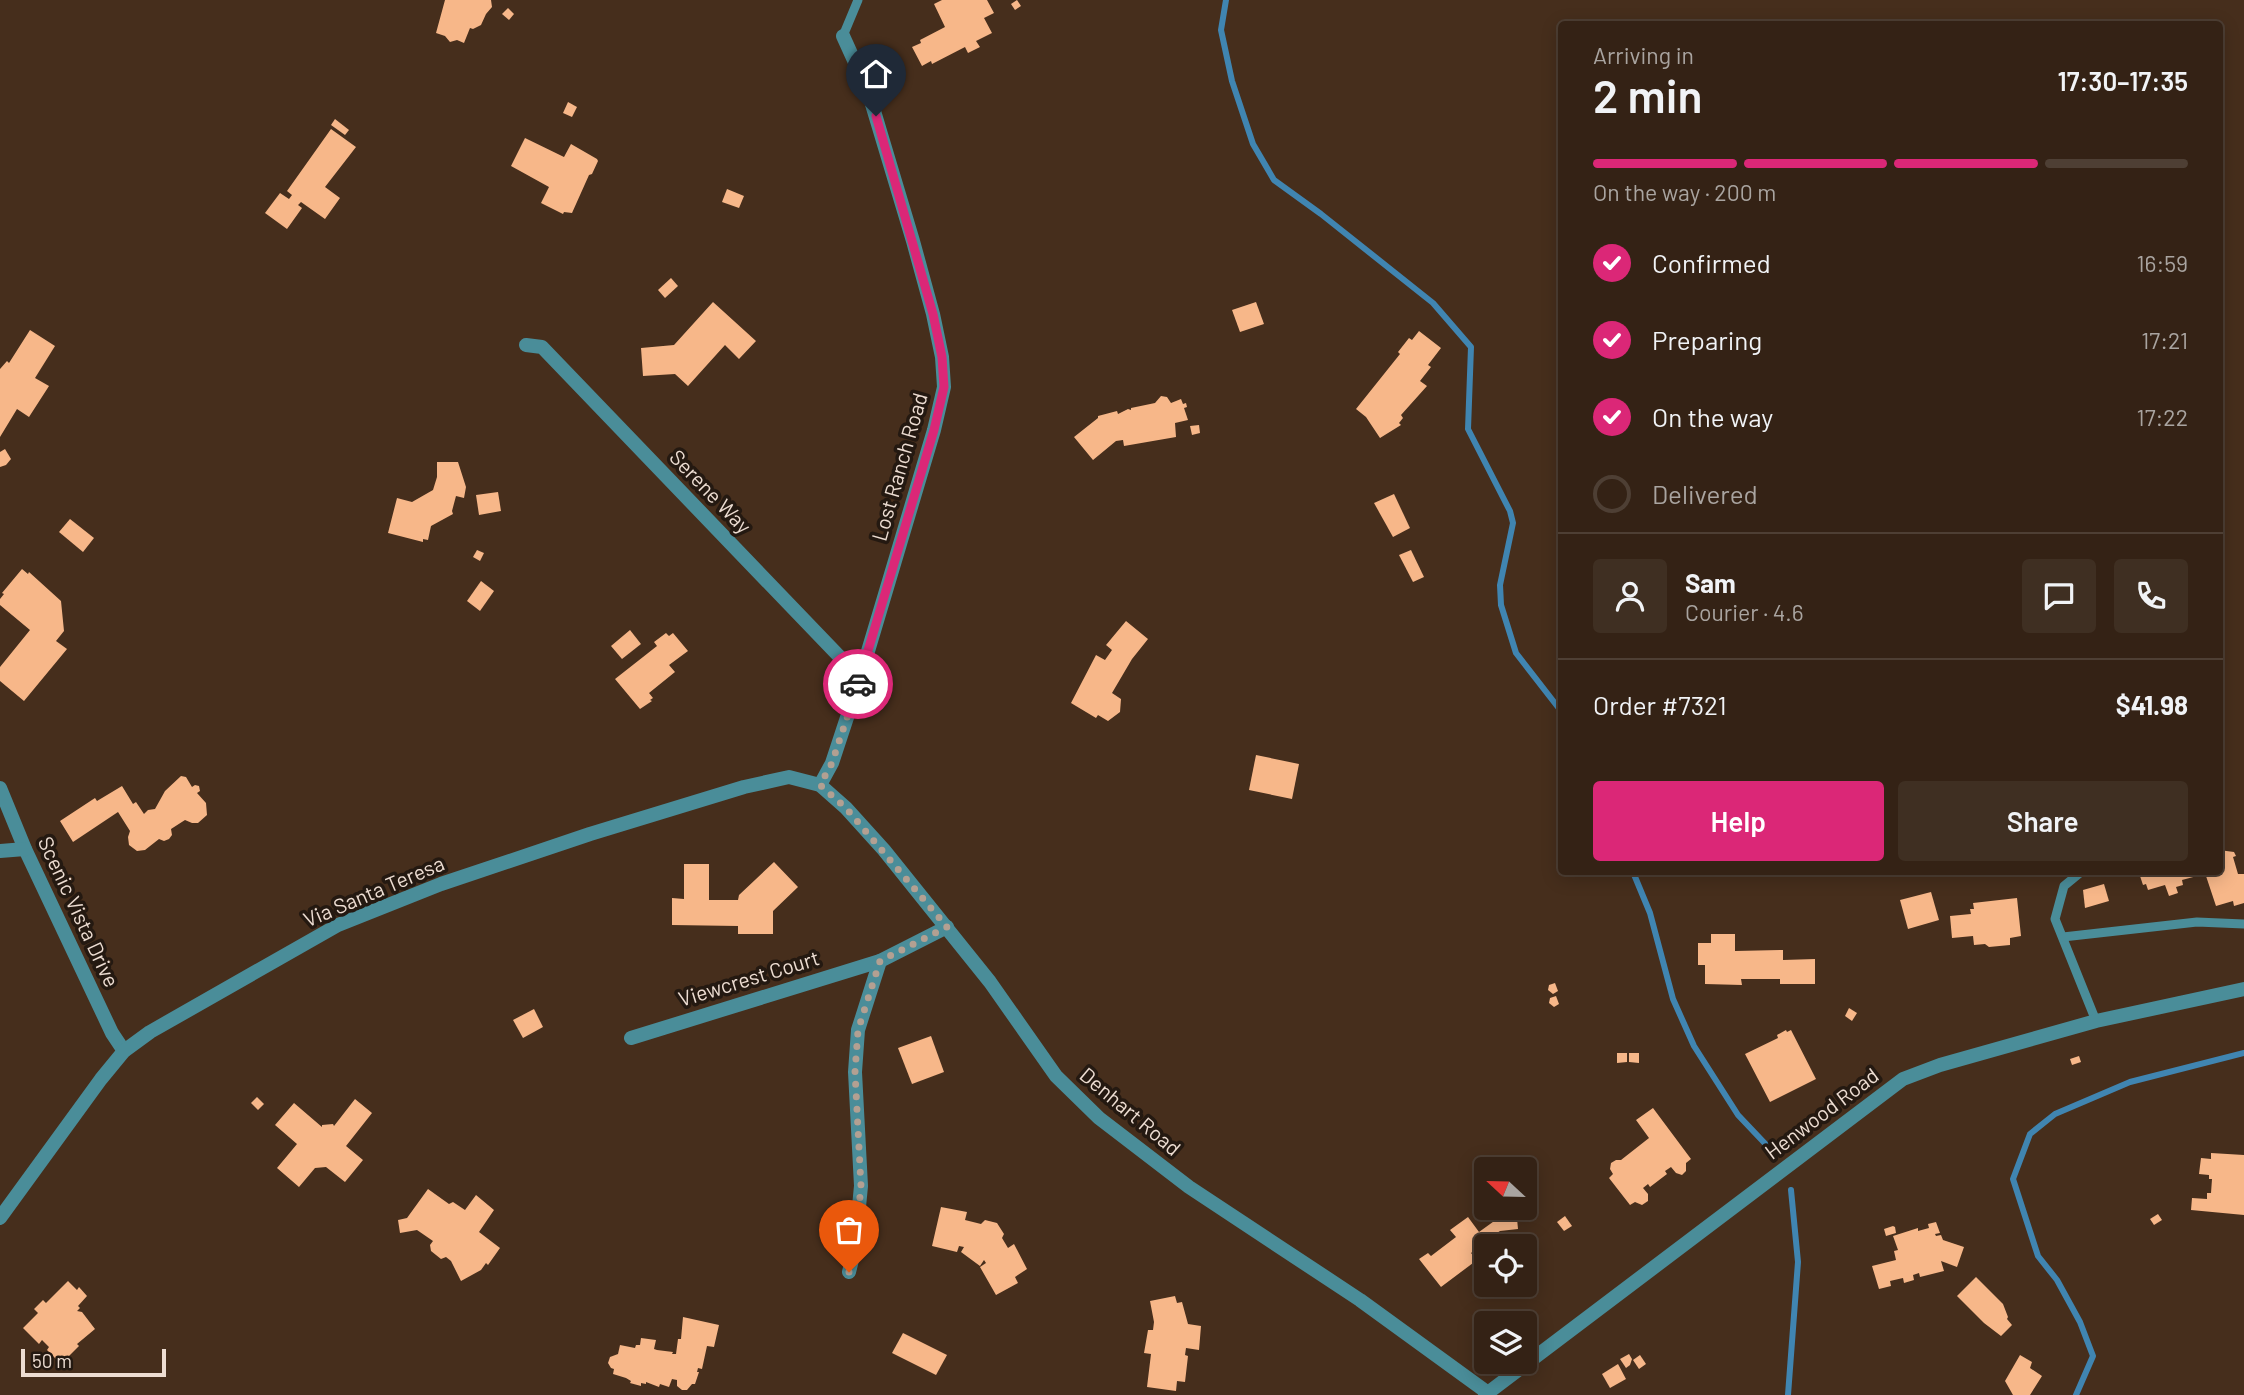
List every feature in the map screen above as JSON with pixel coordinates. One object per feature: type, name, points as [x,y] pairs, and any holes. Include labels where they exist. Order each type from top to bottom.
[{"type":"street","name":"Lost Ranch Road","points":[[820,785],[832,763],[860,678],[934,430],[944,387],[942,357],[933,314],[913,241],[868,91],[843,36]]},
{"type":"street","name":"Serene Way","points":[[526,345],[542,347],[860,678]]},
{"type":"street","name":"Via Santa Teresa","points":[[0,1218],[100,1079],[124,1051],[150,1032],[338,925],[441,884],[590,834],[744,787],[789,777],[820,785]]},
{"type":"street","name":"Denhart Road","points":[[820,785],[846,808],[947,927],[990,982],[1056,1076],[1099,1118],[1189,1187],[1360,1300],[1486,1394]]},
{"type":"street","name":"Scenic Vista Drive","points":[[0,788],[25,849],[112,1033],[124,1051]]},
{"type":"street","points":[[0,851],[25,849]]},
{"type":"street","name":"Viewcrest Court","points":[[631,1038],[880,961],[947,927]]},
{"type":"street","points":[[849,1272],[855,1248],[861,1186],[855,1072],[858,1030],[880,961]]},
{"type":"street","name":"Henwood Road","points":[[1486,1394],[1903,1079],[1940,1065],[2096,1021],[2244,989]]},
{"type":"lane","points":[[843,36],[858,0]]},
{"type":"lane","points":[[2077,875],[2064,886],[2055,919],[2096,1021]]},
{"type":"lane","points":[[2063,937],[2197,922],[2244,924]]},
{"type":"building","points":[[445,0],[491,0],[492,7],[481,25],[470,28],[464,43],[457,40],[450,42],[445,36],[436,33]]},
{"type":"building","points":[[942,0],[987,0],[994,13],[984,18],[992,33],[976,41],[980,47],[968,53],[965,47],[932,64],[931,61],[922,66],[912,47],[945,27],[934,4]]},
{"type":"building","points":[[1017,0],[1021,6],[1015,10],[1011,4]]},
{"type":"building","points":[[508,8],[514,14],[509,20],[502,14]]},
{"type":"building","points":[[568,102],[577,107],[572,117],[563,113]]},
{"type":"building","points":[[335,119],[349,130],[345,135],[331,125]]},
{"type":"building","points":[[331,129],[356,147],[325,187],[340,198],[325,219],[301,202],[298,205],[302,208],[287,229],[265,213],[280,193],[289,199],[292,195],[287,191]]},
{"type":"building","points":[[525,138],[564,157],[571,144],[597,159],[572,213],[563,214],[541,203],[549,187],[511,166]]},
{"type":"building","points":[[727,189],[744,196],[739,208],[722,202]]},
{"type":"building","points":[[671,278],[678,286],[665,298],[658,290]]},
{"type":"building","points":[[713,302],[756,341],[739,359],[725,345],[688,386],[675,374],[643,376],[641,348],[674,345]]},
{"type":"building","points":[[1256,302],[1264,324],[1240,332],[1232,310]]},
{"type":"building","points":[[30,330],[55,346],[35,378],[49,386],[29,417],[17,409],[0,437],[0,369],[7,361],[9,363]]},
{"type":"building","points":[[1419,331],[1441,348],[1420,381],[1427,386],[1401,415],[1401,425],[1380,438],[1366,417],[1356,409],[1400,354],[1398,352],[1409,338],[1412,340]]},
{"type":"building","points":[[1161,396],[1167,397],[1171,403],[1181,399],[1183,404],[1186,403],[1187,407],[1184,408],[1188,420],[1175,423],[1176,437],[1124,446],[1123,440],[1116,441],[1093,460],[1074,437],[1098,416],[1117,411],[1118,414],[1155,403]]},
{"type":"building","points":[[1199,425],[1200,433],[1192,435],[1190,426]]},
{"type":"building","points":[[5,449],[11,459],[0,467],[0,452]]},
{"type":"building","points":[[437,462],[458,462],[466,487],[464,498],[456,496],[453,514],[431,526],[428,540],[423,539],[423,542],[388,533],[397,498],[412,502],[433,490],[437,477]]},
{"type":"building","points":[[498,492],[501,511],[479,515],[476,495]]},
{"type":"building","points":[[1394,494],[1410,528],[1393,537],[1374,503]]},
{"type":"building","points":[[70,519],[94,538],[83,552],[59,532]]},
{"type":"building","points":[[477,550],[484,553],[480,561],[473,557]]},
{"type":"building","points":[[1411,550],[1424,577],[1413,582],[1399,555]]},
{"type":"building","points":[[22,569],[28,574],[29,572],[61,601],[64,631],[56,641],[67,649],[24,701],[0,681],[0,667],[30,630],[0,605],[4,594],[2,593]]},
{"type":"building","points":[[481,581],[494,591],[480,611],[467,601]]},
{"type":"building","points":[[1126,621],[1148,639],[1132,659],[1112,693],[1121,699],[1120,712],[1108,721],[1098,715],[1096,718],[1071,703],[1096,655],[1105,660],[1112,650],[1106,645]]},
{"type":"building","points":[[630,630],[641,644],[622,659],[611,646]]},
{"type":"building","points":[[666,633],[669,636],[673,633],[688,651],[669,665],[675,672],[649,693],[652,701],[640,709],[615,679],[657,646],[654,642]]},
{"type":"building","points":[[1256,755],[1299,764],[1292,799],[1249,790]]},
{"type":"building","points":[[181,776],[186,777],[192,787],[199,786],[200,791],[197,793],[206,803],[207,815],[198,823],[185,820],[171,829],[172,835],[169,839],[159,839],[145,850],[137,851],[129,845],[130,831],[118,812],[73,842],[60,821],[95,798],[97,801],[122,786],[133,804],[136,802],[144,814],[155,809],[165,791]]},
{"type":"building","points":[[2223,851],[2234,852],[2238,874],[2244,874],[2244,903],[2234,906],[2233,901],[2216,906],[2206,876],[2223,875]]},
{"type":"building","points":[[774,862],[798,887],[773,911],[773,934],[738,934],[738,926],[672,925],[672,898],[684,899],[684,864],[709,864],[709,900],[738,900],[739,895]]},
{"type":"building","points":[[2140,875],[2197,876],[2182,880],[2183,885],[2176,887],[2178,893],[2169,896],[2165,885],[2148,890],[2146,884],[2143,885]]},
{"type":"building","points":[[2104,884],[2109,901],[2085,908],[2083,890]]},
{"type":"building","points":[[1931,892],[1939,920],[1908,929],[1900,900]]},
{"type":"building","points":[[2017,898],[2021,936],[2010,938],[2010,945],[1974,945],[1973,936],[1952,938],[1950,916],[1971,914],[1973,903]]},
{"type":"building","points":[[1711,934],[1735,934],[1735,951],[1783,950],[1783,960],[1815,959],[1815,984],[1780,984],[1780,979],[1741,979],[1742,985],[1705,984],[1705,965],[1698,965],[1698,943],[1711,943]]},
{"type":"building","points":[[1555,983],[1558,991],[1553,994],[1548,990],[1549,985]]},
{"type":"building","points":[[1556,996],[1559,1004],[1554,1007],[1549,1003],[1550,998]]},
{"type":"building","points":[[1849,1008],[1857,1013],[1852,1021],[1845,1016]]},
{"type":"building","points":[[534,1009],[543,1027],[523,1038],[513,1020]]},
{"type":"building","points":[[1791,1030],[1816,1079],[1770,1102],[1745,1054],[1778,1038],[1777,1035]]},
{"type":"building","points":[[931,1036],[944,1072],[912,1084],[898,1048]]},
{"type":"building","points":[[1617,1053],[1627,1053],[1627,1062],[1617,1063]]},
{"type":"building","points":[[1629,1053],[1639,1053],[1639,1063],[1629,1062]]},
{"type":"building","points":[[2079,1056],[2081,1062],[2072,1065],[2070,1059]]},
{"type":"building","points":[[257,1097],[264,1104],[258,1110],[251,1103]]},
{"type":"building","points":[[355,1099],[372,1113],[346,1146],[363,1160],[345,1182],[326,1167],[315,1168],[299,1187],[277,1168],[297,1144],[275,1125],[294,1103],[322,1127],[334,1126]]},
{"type":"building","points":[[1653,1108],[1691,1159],[1686,1163],[1686,1171],[1682,1175],[1671,1167],[1665,1171],[1667,1174],[1650,1187],[1648,1184],[1643,1188],[1648,1194],[1648,1201],[1642,1205],[1635,1202],[1630,1205],[1609,1178],[1613,1174],[1611,1163],[1621,1160],[1649,1138],[1636,1120]]},
{"type":"building","points":[[2211,1153],[2244,1155],[2244,1215],[2191,1210],[2192,1198],[2207,1199],[2207,1193],[2211,1193],[2212,1179],[2209,1179],[2209,1175],[2199,1174],[2201,1158],[2211,1159]]},
{"type":"building","points":[[428,1189],[449,1204],[453,1202],[465,1210],[476,1195],[494,1210],[479,1232],[500,1248],[488,1265],[486,1263],[481,1270],[461,1281],[451,1261],[446,1257],[441,1259],[431,1251],[430,1245],[433,1241],[417,1230],[400,1233],[398,1220],[407,1218]]},
{"type":"building","points":[[941,1207],[967,1212],[965,1220],[981,1224],[985,1220],[997,1223],[1008,1248],[1014,1244],[1027,1269],[1015,1277],[1018,1283],[996,1295],[980,1267],[986,1263],[984,1260],[980,1266],[961,1252],[964,1247],[959,1246],[957,1252],[932,1246]]},
{"type":"building","points":[[2158,1214],[2162,1220],[2154,1225],[2150,1219]]},
{"type":"building","points":[[1565,1216],[1572,1226],[1564,1231],[1557,1222]]},
{"type":"building","points":[[1468,1217],[1479,1232],[1496,1220],[1517,1220],[1518,1229],[1495,1234],[1474,1234],[1474,1250],[1471,1253],[1474,1262],[1441,1287],[1419,1259],[1428,1253],[1431,1256],[1456,1237],[1450,1230]]},
{"type":"building","points":[[1936,1222],[1940,1233],[1935,1234],[1936,1236],[1941,1235],[1943,1240],[1964,1247],[1957,1267],[1941,1261],[1944,1271],[1920,1277],[1919,1273],[1913,1275],[1914,1280],[1904,1283],[1903,1278],[1890,1281],[1891,1286],[1879,1289],[1872,1266],[1896,1260],[1894,1251],[1898,1250],[1893,1236],[1918,1228],[1918,1231],[1929,1228],[1928,1224]]},
{"type":"building","points":[[1893,1226],[1896,1233],[1886,1236],[1884,1229]]},
{"type":"building","points":[[1976,1277],[2003,1304],[2007,1319],[2012,1325],[2001,1336],[1957,1296]]},
{"type":"building","points":[[68,1281],[77,1290],[79,1287],[87,1296],[77,1311],[82,1312],[95,1329],[77,1344],[79,1346],[61,1364],[47,1350],[49,1347],[42,1340],[39,1344],[23,1328],[38,1313],[34,1309],[43,1300],[46,1303]]},
{"type":"building","points":[[1175,1296],[1177,1303],[1182,1302],[1188,1324],[1201,1326],[1199,1350],[1186,1348],[1185,1355],[1188,1356],[1185,1382],[1177,1381],[1176,1391],[1147,1387],[1151,1354],[1144,1353],[1148,1330],[1153,1330],[1154,1322],[1150,1301]]},
{"type":"building","points":[[683,1317],[719,1325],[714,1347],[707,1346],[702,1369],[698,1368],[695,1384],[682,1390],[677,1386],[677,1380],[672,1379],[669,1387],[660,1384],[659,1387],[646,1382],[641,1383],[641,1386],[613,1374],[614,1369],[608,1363],[610,1357],[618,1354],[620,1345],[635,1348],[640,1345],[641,1338],[656,1340],[654,1349],[676,1354],[678,1339],[681,1339]]},
{"type":"building","points":[[903,1333],[947,1355],[936,1375],[892,1353]]},
{"type":"building","points":[[1629,1354],[1632,1359],[1626,1368],[1620,1359]]},
{"type":"building","points":[[1640,1355],[1646,1364],[1639,1369],[1633,1360]]},
{"type":"building","points":[[2020,1355],[2032,1362],[2030,1368],[2042,1376],[2030,1395],[2013,1395],[2005,1381]]},
{"type":"building","points":[[1618,1364],[1626,1379],[1610,1388],[1602,1374]]},
{"type":"waterway","points":[[1226,0],[1221,30],[1232,81],[1253,144],[1274,180],[1433,303],[1471,347],[1468,429],[1510,511],[1513,523],[1500,585],[1501,605],[1516,653],[1558,707]]},
{"type":"waterway","points":[[1634,875],[1650,913],[1673,999],[1694,1046],[1738,1115],[1774,1153]]},
{"type":"waterway","points":[[2076,1395],[2093,1356],[2080,1322],[2057,1280],[2038,1256],[2013,1179],[2030,1134],[2055,1114],[2130,1082],[2244,1053]]},
{"type":"waterway","points":[[1788,1395],[1798,1262],[1791,1190]]},
{"type":"way so far","points":[[849,1272],[855,1248],[861,1186],[855,1072],[858,1030],[880,961],[947,927],[884,850],[846,808],[820,785],[832,763],[858,684]]},
{"type":"route","points":[[858,684],[934,430],[944,387],[942,357],[933,314],[876,116]]}]
